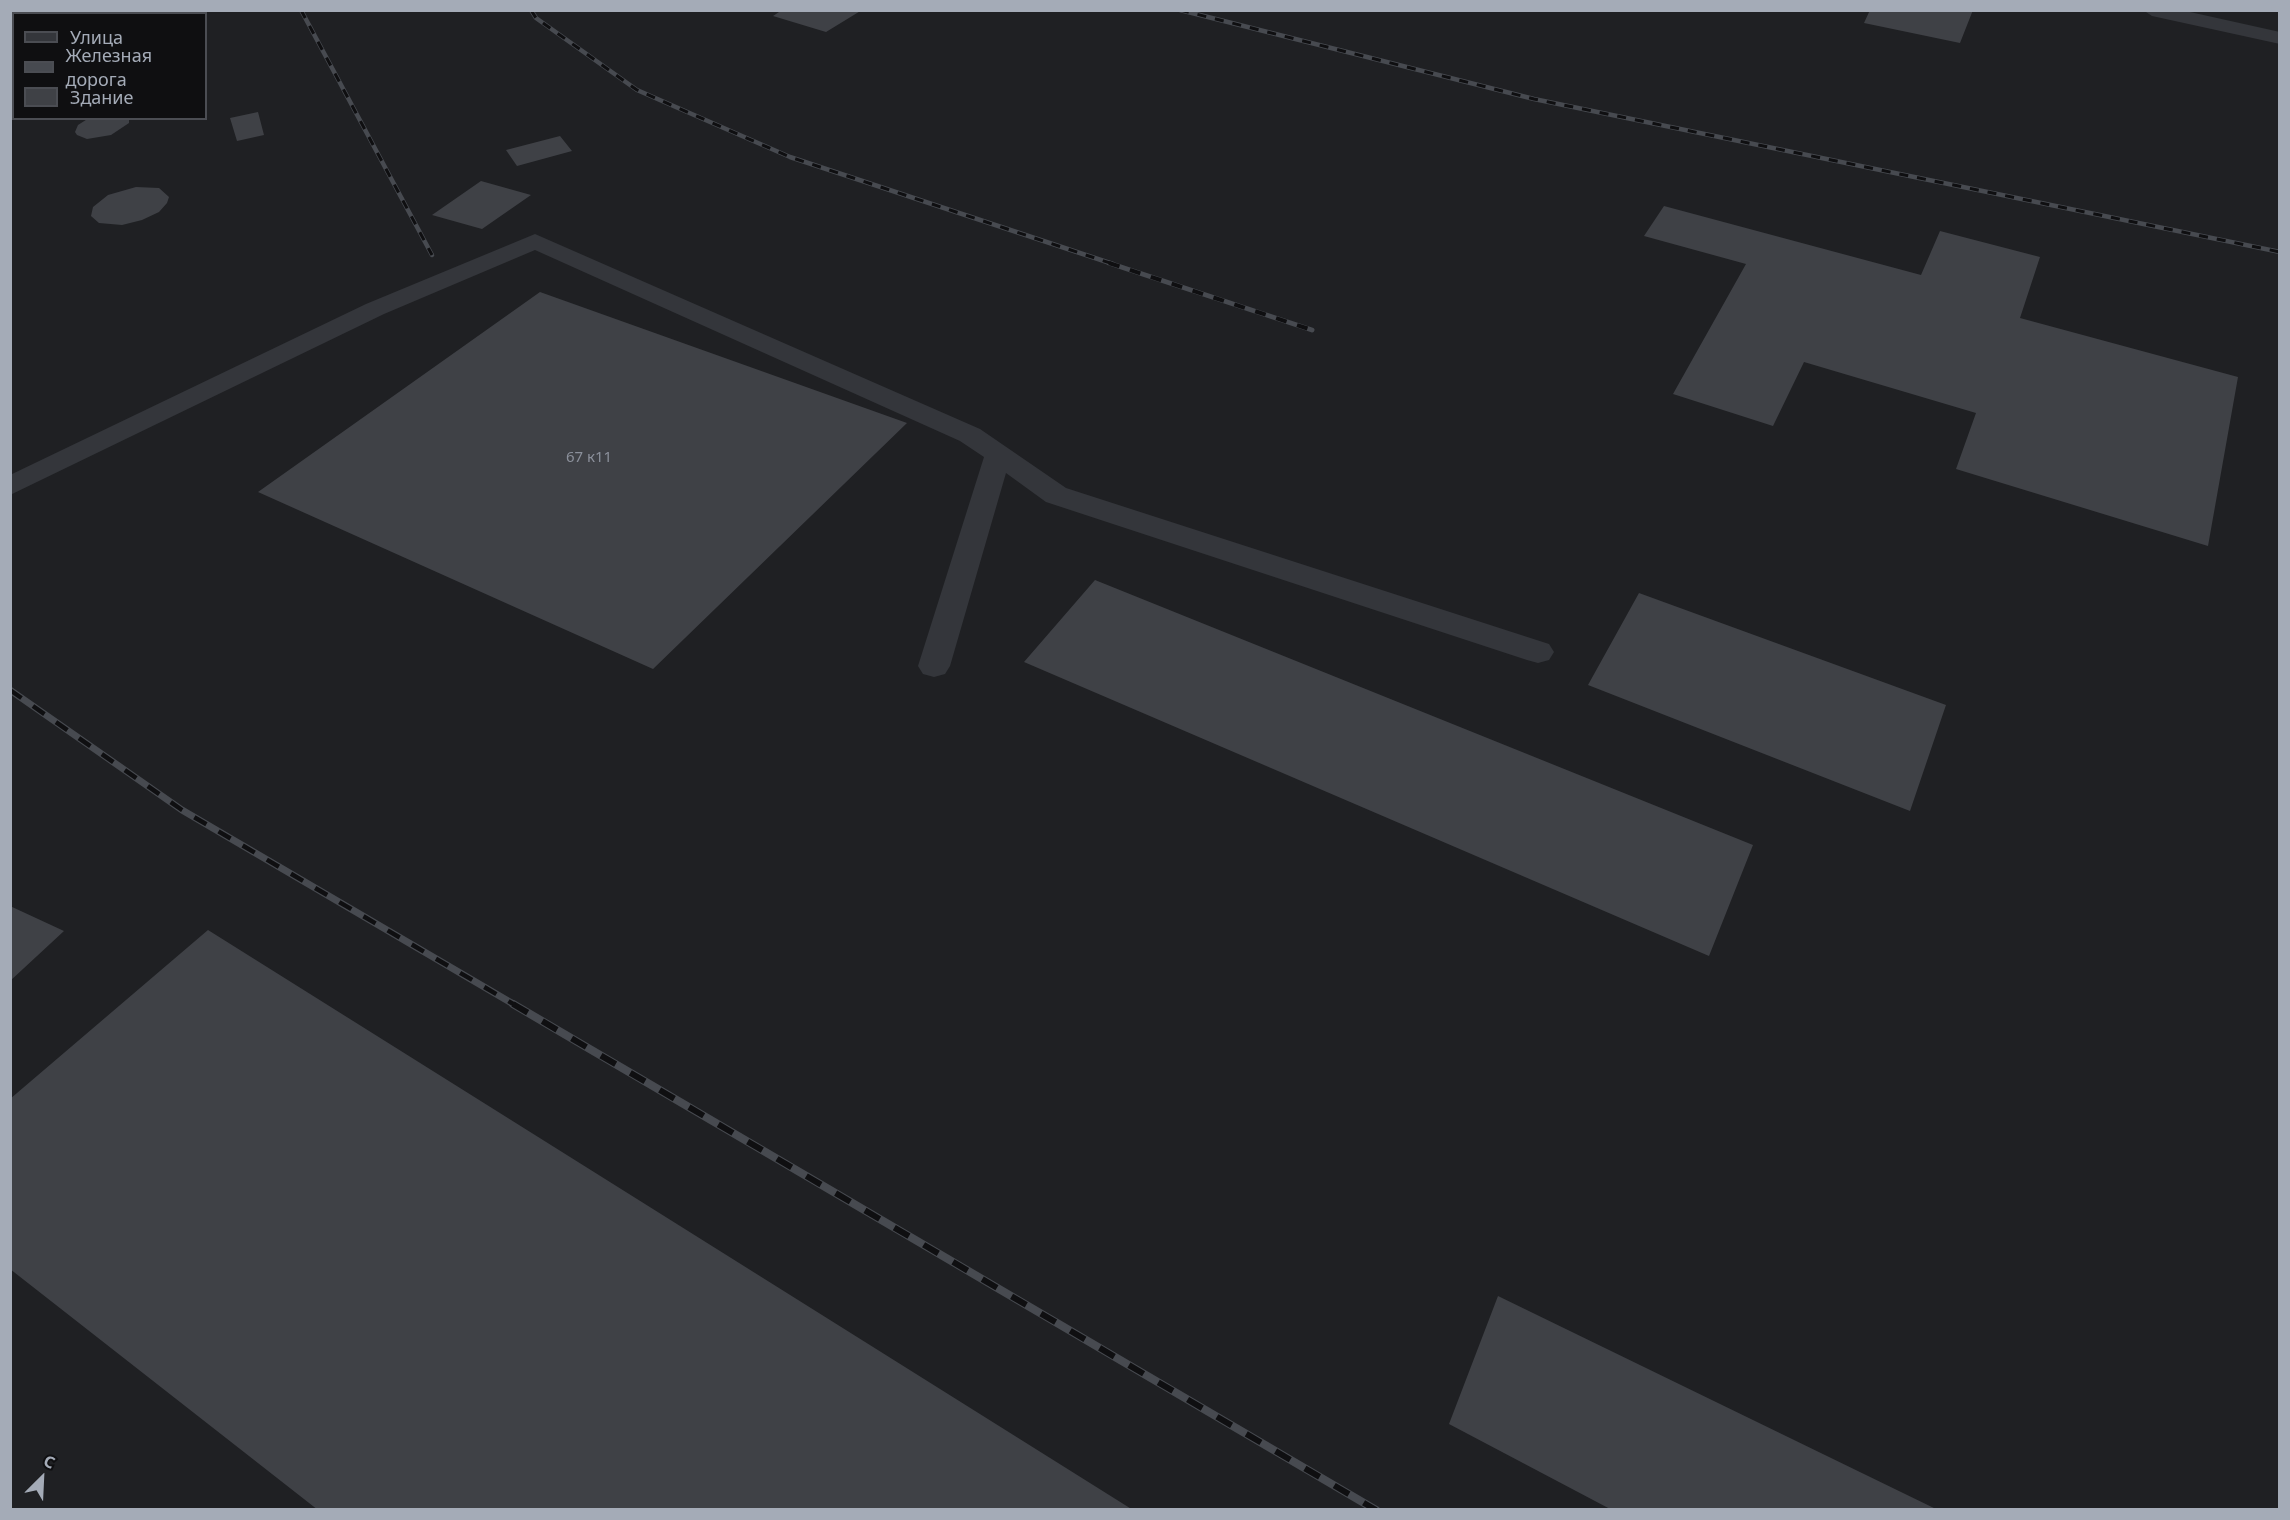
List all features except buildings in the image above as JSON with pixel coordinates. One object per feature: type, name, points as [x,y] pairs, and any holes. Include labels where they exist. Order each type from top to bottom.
[{"type":"lane","points":[[2152,10],[2280,38]]},
{"type":"lane","points":[[10,486],[375,309],[534,241],[970,435],[1056,495],[1539,652]]},
{"type":"lane","points":[[934,666],[998,455]]},
{"type":"shaded area","points":[[19,10],[2279,11],[2279,1509],[11,1509],[10,17],[12,15],[12,120],[207,120],[207,12],[16,12]]},
{"type":"railway","points":[[301,10],[432,255]]},
{"type":"railway","points":[[531,10],[536,18],[637,90],[790,157],[1113,264]]},
{"type":"railway","points":[[1180,10],[1534,99],[2280,252]]},
{"type":"railway","points":[[1109,263],[1312,330]]},
{"type":"railway","points":[[10,690],[182,810],[515,1005]]},
{"type":"railway","points":[[513,1004],[1376,1510]]}]
